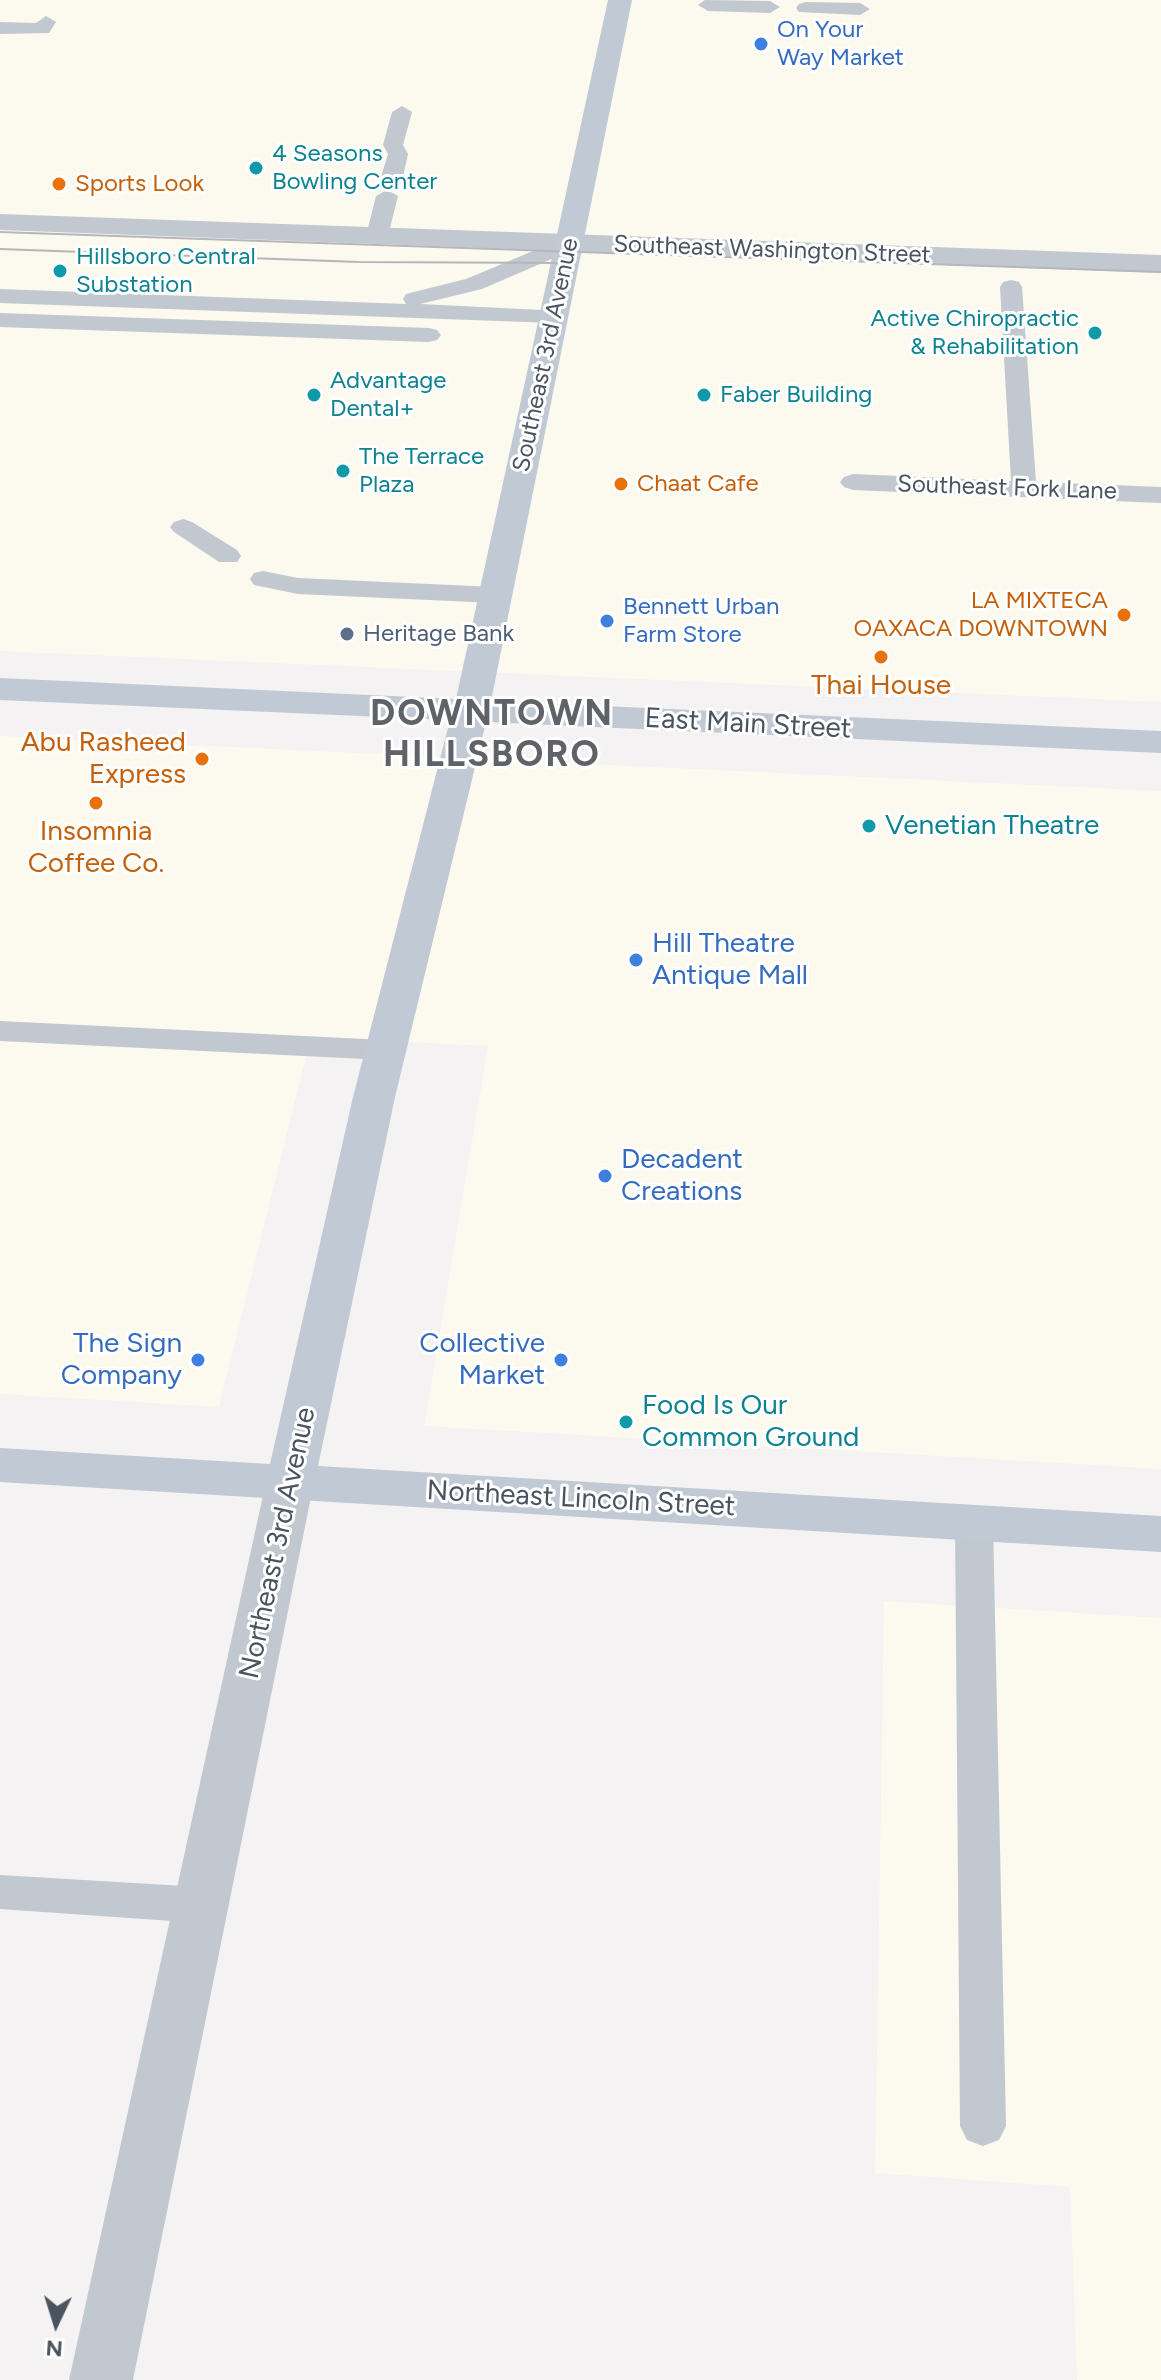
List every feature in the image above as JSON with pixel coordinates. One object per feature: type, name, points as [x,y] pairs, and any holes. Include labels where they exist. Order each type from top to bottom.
[{"type":"street","name":"Southeast 3rd Avenue","points":[[471,711],[542,332],[573,262],[620,0]]},
{"type":"street","name":"Southeast Washington Street","points":[[0,222],[377,236],[573,262],[1161,264]]},
{"type":"street","points":[[981,286],[1041,288]]},
{"type":"street","name":"East Main Street","points":[[0,689],[1161,742]]},
{"type":"street","name":"Northeast 3rd Avenue","points":[[101,2380],[290,1482],[385,1050],[471,711]]},
{"type":"street","name":"Northeast Lincoln Street","points":[[0,1465],[1161,1534]]},
{"type":"lane","points":[[708,8],[769,10]]},
{"type":"lane","points":[[805,11],[859,12]]},
{"type":"lane","points":[[11,26],[42,29],[46,22]]},
{"type":"lane","points":[[377,236],[398,154],[393,145],[402,112]]},
{"type":"lane","points":[[359,309],[430,297],[573,262]]},
{"type":"lane","points":[[1011,287],[1024,489]]},
{"type":"lane","points":[[0,296],[359,309],[542,332]]},
{"type":"lane","points":[[0,320],[449,336]]},
{"type":"lane","name":"Southeast Fork Lane","points":[[853,482],[1161,495]]},
{"type":"lane","points":[[183,527],[228,556]]},
{"type":"lane","points":[[263,579],[298,586],[495,595]]},
{"type":"lane","points":[[0,1031],[385,1050]]},
{"type":"lane","points":[[974,1523],[983,2126]]},
{"type":"lane","points":[[0,1892],[201,1905]]},
{"type":"shaded area","points":[[0,0],[1161,0],[1161,702],[0,651]]},
{"type":"shaded area","points":[[0,736],[1161,791],[1161,1469],[424,1426],[488,1046],[311,1037],[219,1407],[0,1394]]},
{"type":"shaded area","points":[[884,1601],[1161,1618],[1161,2380],[1077,2380],[1070,2187],[875,2173]]},
{"type":"tram line","points":[[0,232],[1161,272]]},
{"type":"tram line","points":[[0,249],[359,262],[565,263]]},
{"type":"place","name":"On Your Way Market","points":[[761,44]]},
{"type":"place","name":"4 Seasons Bowling Center","points":[[256,168]]},
{"type":"place","name":"Sports Look","points":[[59,184]]},
{"type":"place","name":"Hillsboro Central Substation","points":[[60,271]]},
{"type":"place","name":"Active Chiropractic & Rehabilitation","points":[[1095,333]]},
{"type":"place","name":"Advantage Dental+","points":[[314,395]]},
{"type":"place","name":"Faber Building","points":[[704,395]]},
{"type":"place","name":"The Terrace Plaza","points":[[343,471]]},
{"type":"place","name":"Chaat Cafe","points":[[621,484]]},
{"type":"place","name":"LA MIXTECA OAXACA DOWNTOWN","points":[[1124,615]]},
{"type":"place","name":"Bennett Urban Farm Store","points":[[607,621]]},
{"type":"place","name":"Heritage Bank","points":[[347,634]]},
{"type":"place","name":"Thai House","points":[[881,657]]},
{"type":"place","name":"Abu Rasheed Express","points":[[202,759]]},
{"type":"place","name":"Insomnia Coffee Co.","points":[[96,803]]},
{"type":"place","name":"Venetian Theatre","points":[[869,826]]},
{"type":"place","name":"Hill Theatre Antique Mall","points":[[636,960]]},
{"type":"place","name":"Decadent Creations","points":[[605,1176]]},
{"type":"place","name":"The Sign Company","points":[[198,1360]]},
{"type":"place","name":"Collective Market","points":[[561,1360]]},
{"type":"place","name":"Food Is Our Common Ground","points":[[626,1422]]},
{"type":"district","name":"DOWNTOWN HILLSBORO","points":[[492,734]]}]
